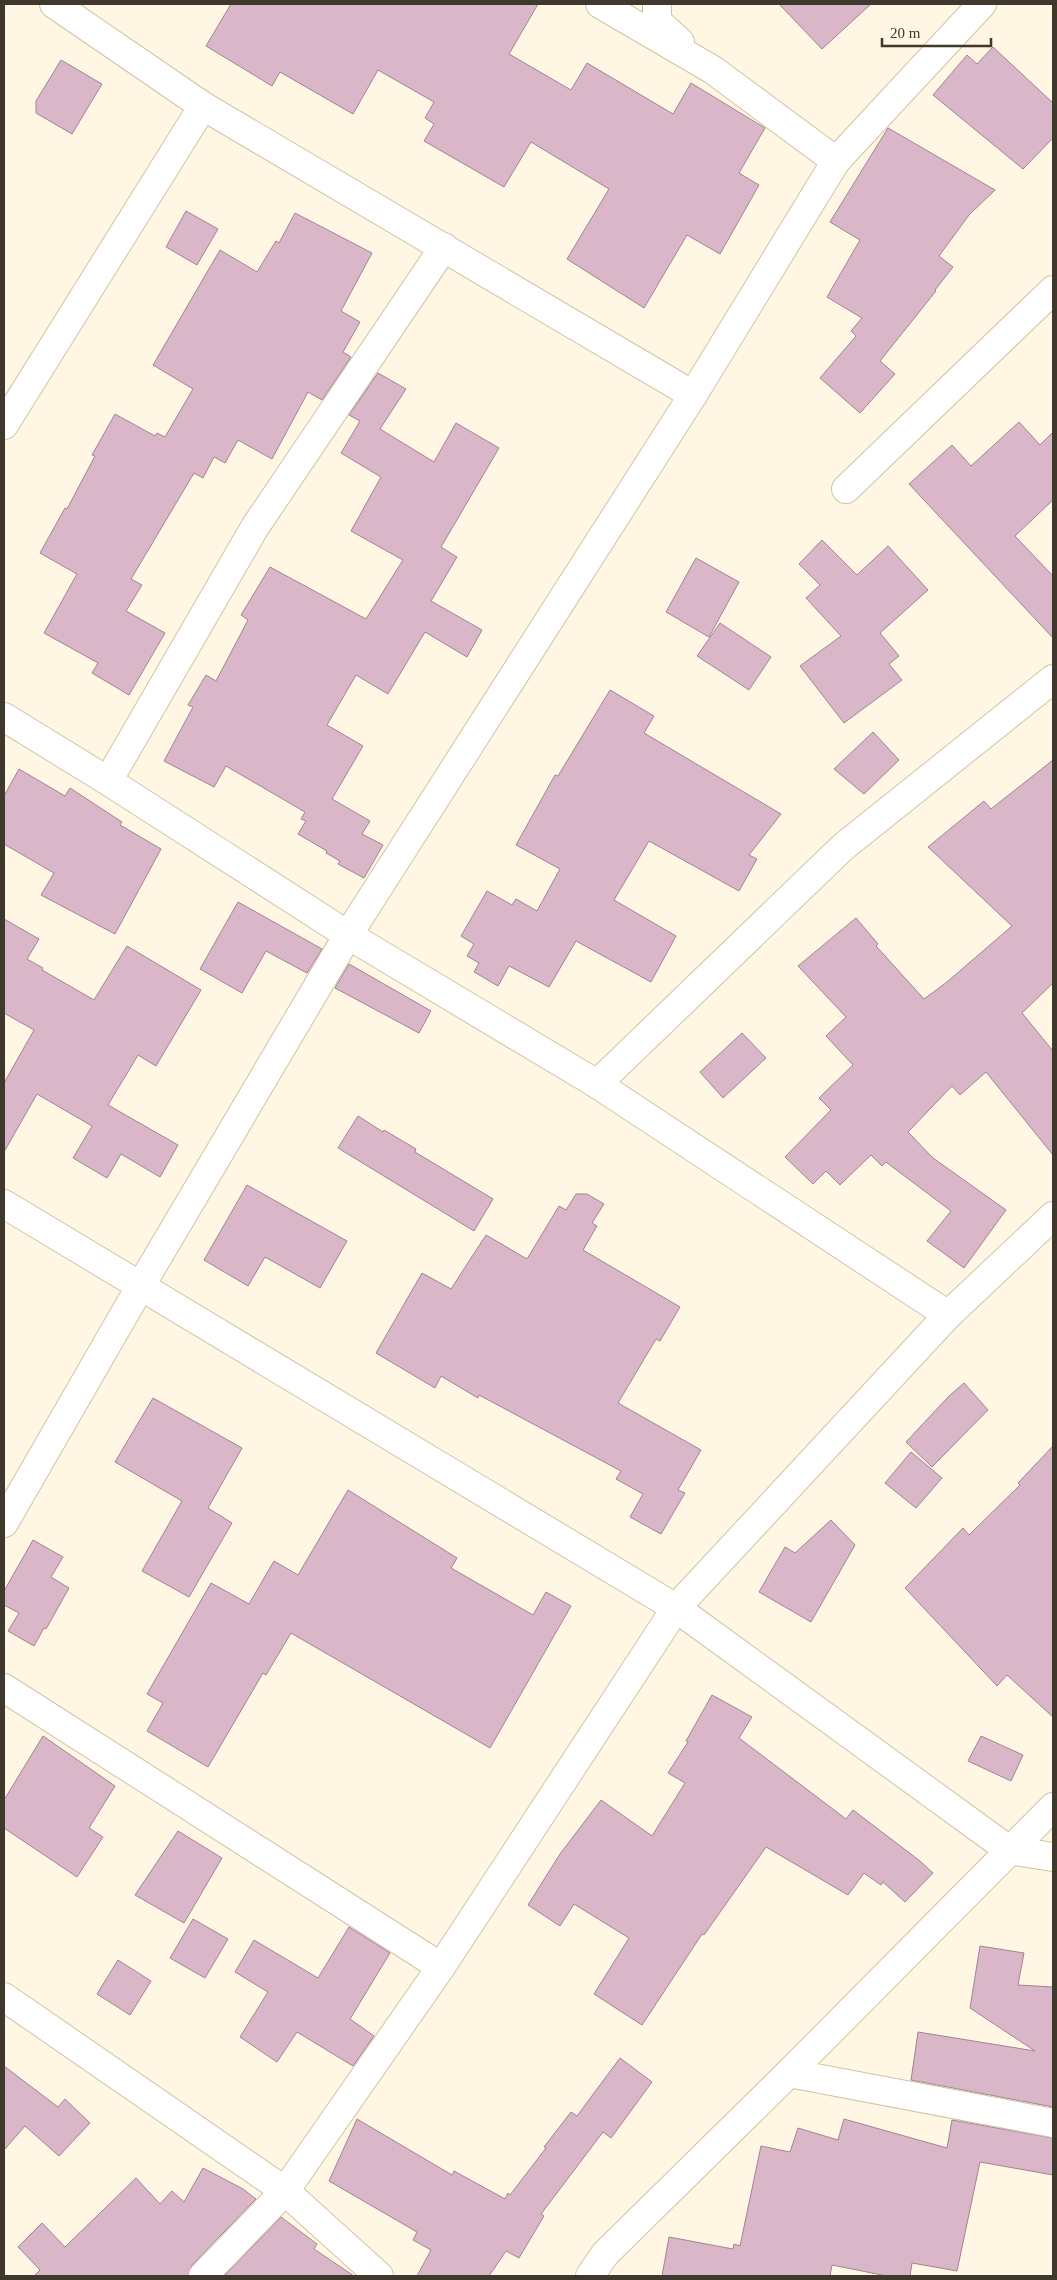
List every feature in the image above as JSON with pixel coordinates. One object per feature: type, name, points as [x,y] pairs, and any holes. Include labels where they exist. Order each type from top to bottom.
[{"type":"street","points":[[54,4],[203,106],[693,396]]},
{"type":"street","points":[[600,4],[713,70]]},
{"type":"street","points":[[657,4],[657,21],[713,70],[836,161]]},
{"type":"street","points":[[4,1523],[140,1287],[348,935],[693,396],[836,161],[982,4]]},
{"type":"street","points":[[4,425],[203,106]]},
{"type":"street","points":[[108,781],[255,527],[444,247]]},
{"type":"street","points":[[846,489],[1053,290]]},
{"type":"street","points":[[597,1084],[843,847],[1053,679]]},
{"type":"street","points":[[4,717],[108,781],[348,935],[597,1084],[948,1315]]},
{"type":"street","points":[[4,1204],[676,1608],[1009,1850],[1053,1856]]},
{"type":"street","points":[[203,2276],[285,2191],[441,1967],[676,1608],[948,1315],[1053,1216]]},
{"type":"street","points":[[4,1688],[441,1967]]},
{"type":"street","points":[[590,2276],[605,2254],[789,2073],[1053,1806]]},
{"type":"street","points":[[4,1997],[285,2191],[379,2276]]},
{"type":"street","points":[[789,2073],[1053,2123]]},
{"type":"building","points":[[231,4],[538,4],[509,54],[571,90],[587,63],[673,114],[691,83],[765,128],[739,173],[759,185],[720,254],[687,235],[644,308],[567,259],[609,189],[531,142],[504,187],[424,141],[434,124],[425,118],[434,102],[378,70],[353,114],[280,72],[272,86],[206,46]]},
{"type":"building","points":[[779,4],[871,4],[822,49]]},
{"type":"building","points":[[993,47],[1053,103],[1053,138],[1023,169],[933,95],[967,55],[977,64]]},
{"type":"building","points":[[61,60],[102,84],[72,134],[36,113],[36,101]]},
{"type":"building","points":[[888,128],[995,190],[969,215],[939,256],[953,267],[880,361],[895,374],[860,413],[820,378],[856,336],[851,331],[862,318],[827,297],[860,240],[830,222]]},
{"type":"building","points":[[186,211],[218,229],[197,265],[166,247]]},
{"type":"building","points":[[295,213],[372,253],[341,311],[360,322],[343,352],[351,357],[322,400],[308,392],[272,459],[238,440],[225,463],[214,457],[203,478],[194,473],[131,579],[142,585],[126,611],[165,633],[129,695],[92,673],[98,663],[44,633],[77,574],[40,553],[65,508],[67,509],[95,456],[92,455],[115,414],[155,436],[157,433],[165,437],[193,389],[153,365],[220,250],[257,272],[276,241],[279,243]]},
{"type":"building","points":[[378,373],[406,389],[380,429],[434,462],[456,423],[499,448],[441,547],[457,557],[431,601],[482,630],[467,657],[425,632],[388,694],[356,675],[327,725],[363,746],[332,799],[370,821],[362,834],[383,845],[364,878],[338,864],[340,861],[326,853],[327,851],[298,834],[306,821],[301,819],[305,812],[226,766],[214,787],[164,761],[193,707],[188,705],[206,675],[216,681],[248,620],[241,615],[270,567],[366,619],[403,560],[351,531],[381,477],[341,453],[360,421],[349,415]]},
{"type":"building","points":[[1019,422],[1040,445],[1053,432],[1053,500],[1015,536],[1053,576],[1053,638],[909,484],[952,445],[971,466]]},
{"type":"building","points":[[822,540],[857,575],[888,546],[928,590],[880,633],[899,656],[889,664],[902,680],[844,723],[800,666],[841,636],[806,598],[820,585],[799,564]]},
{"type":"building","points":[[696,558],[739,582],[709,637],[666,612]]},
{"type":"building","points":[[720,623],[771,657],[749,690],[697,656]]},
{"type":"building","points":[[610,690],[654,716],[644,733],[781,814],[749,855],[757,859],[739,891],[649,841],[614,900],[676,936],[651,982],[576,941],[549,987],[509,966],[498,986],[474,972],[479,963],[467,956],[474,944],[461,936],[487,891],[512,905],[516,899],[537,911],[560,869],[516,845],[555,775],[558,776]]},
{"type":"building","points":[[873,732],[899,760],[864,794],[834,769]]},
{"type":"building","points":[[1053,760],[1053,983],[1022,1013],[1053,1051],[1053,1155],[986,1072],[960,1095],[952,1086],[908,1132],[933,1158],[1006,1210],[964,1268],[927,1241],[951,1211],[886,1162],[882,1166],[871,1155],[840,1185],[826,1171],[813,1184],[785,1157],[831,1110],[819,1098],[853,1065],[826,1036],[846,1017],[798,966],[856,918],[878,944],[876,946],[924,999],[947,982],[1012,926],[928,847],[984,801],[991,809]]},
{"type":"building","points":[[19,769],[65,796],[70,788],[122,822],[120,825],[161,849],[115,934],[41,895],[54,873],[4,844],[4,796]]},
{"type":"building","points":[[238,902],[322,949],[307,973],[266,951],[242,993],[200,969]]},
{"type":"building","points":[[4,919],[39,939],[27,959],[43,968],[42,970],[94,1000],[127,946],[201,990],[156,1066],[138,1055],[108,1105],[178,1145],[160,1177],[121,1154],[107,1178],[73,1158],[92,1126],[37,1094],[4,1152],[4,1083],[34,1030],[4,1013]]},
{"type":"building","points":[[349,964],[431,1011],[419,1033],[335,988]]},
{"type":"building","points":[[742,1033],[766,1058],[723,1098],[700,1072]]},
{"type":"building","points":[[358,1116],[383,1132],[384,1130],[416,1149],[415,1152],[493,1199],[474,1231],[338,1148]]},
{"type":"building","points":[[247,1185],[347,1241],[320,1288],[265,1257],[248,1286],[204,1260]]},
{"type":"building","points":[[576,1194],[587,1194],[604,1204],[592,1223],[597,1226],[583,1250],[680,1307],[660,1341],[656,1339],[618,1403],[701,1450],[678,1490],[685,1493],[661,1534],[630,1517],[643,1494],[616,1479],[621,1471],[479,1395],[478,1398],[441,1376],[435,1388],[376,1353],[422,1273],[451,1289],[486,1235],[527,1259],[559,1206],[566,1210]]},
{"type":"building","points":[[964,1383],[988,1410],[932,1467],[906,1442],[949,1396]]},
{"type":"building","points":[[153,1398],[242,1448],[208,1508],[232,1523],[189,1597],[142,1571],[182,1501],[115,1462]]},
{"type":"building","points":[[1053,1446],[1053,1717],[1007,1675],[997,1686],[905,1588],[963,1528],[969,1535],[1020,1485],[1018,1483]]},
{"type":"building","points":[[911,1452],[942,1478],[916,1508],[885,1483]]},
{"type":"building","points":[[348,1490],[457,1558],[451,1568],[533,1615],[546,1592],[571,1606],[490,1748],[291,1633],[266,1675],[263,1673],[208,1767],[147,1731],[163,1703],[147,1694],[211,1583],[249,1604],[274,1561],[298,1575]]},
{"type":"building","points":[[831,1520],[855,1545],[811,1622],[759,1592],[785,1547],[795,1553]]},
{"type":"building","points":[[33,1540],[63,1557],[51,1577],[69,1588],[34,1646],[8,1631],[19,1613],[4,1605],[4,1591]]},
{"type":"building","points":[[712,1695],[752,1717],[739,1738],[846,1819],[853,1810],[933,1873],[905,1902],[883,1882],[881,1885],[864,1873],[848,1895],[766,1847],[704,1935],[702,1934],[642,2025],[594,1994],[629,1938],[574,1904],[560,1926],[528,1905],[560,1854],[601,1800],[652,1836],[685,1783],[668,1773],[688,1742],[686,1741]]},
{"type":"building","points":[[43,1736],[115,1786],[89,1828],[103,1837],[77,1877],[4,1828],[4,1800]]},
{"type":"building","points":[[981,1736],[1023,1755],[1011,1781],[968,1761]]},
{"type":"building","points":[[178,1831],[222,1858],[184,1923],[135,1895]]},
{"type":"building","points":[[193,1919],[228,1939],[205,1978],[170,1958]]},
{"type":"building","points":[[349,1927],[390,1953],[350,2019],[374,2036],[353,2066],[297,2032],[277,2062],[240,2037],[268,1992],[235,1972],[254,1940],[318,1978]]},
{"type":"building","points":[[980,1946],[1024,1953],[1018,1985],[1053,1987],[1053,2107],[911,2080],[918,2032],[1035,2051],[970,2008]]},
{"type":"building","points":[[118,1960],[151,1981],[130,2015],[97,1994]]},
{"type":"building","points":[[620,2058],[652,2082],[611,2138],[603,2132],[541,2214],[544,2216],[519,2258],[506,2251],[489,2276],[417,2276],[431,2250],[413,2240],[417,2232],[329,2181],[357,2119],[452,2175],[454,2171],[505,2199],[546,2148],[544,2147],[571,2112],[577,2116]]},
{"type":"building","points":[[4,2066],[58,2107],[65,2099],[90,2123],[59,2156],[25,2126],[4,2150]]},
{"type":"building","points":[[844,2119],[947,2148],[952,2120],[1053,2138],[1053,2175],[980,2162],[957,2271],[912,2263],[910,2276],[887,2276],[832,2265],[830,2276],[662,2276],[669,2237],[733,2249],[734,2244],[740,2246],[761,2146],[790,2152],[798,2128],[838,2140]]},
{"type":"building","points":[[203,2168],[243,2189],[256,2199],[192,2265],[188,2276],[34,2276],[40,2270],[18,2247],[42,2223],[65,2247],[136,2178],[160,2204],[172,2191],[184,2202]]},
{"type":"building","points":[[281,2217],[317,2244],[314,2249],[354,2276],[224,2276]]}]
